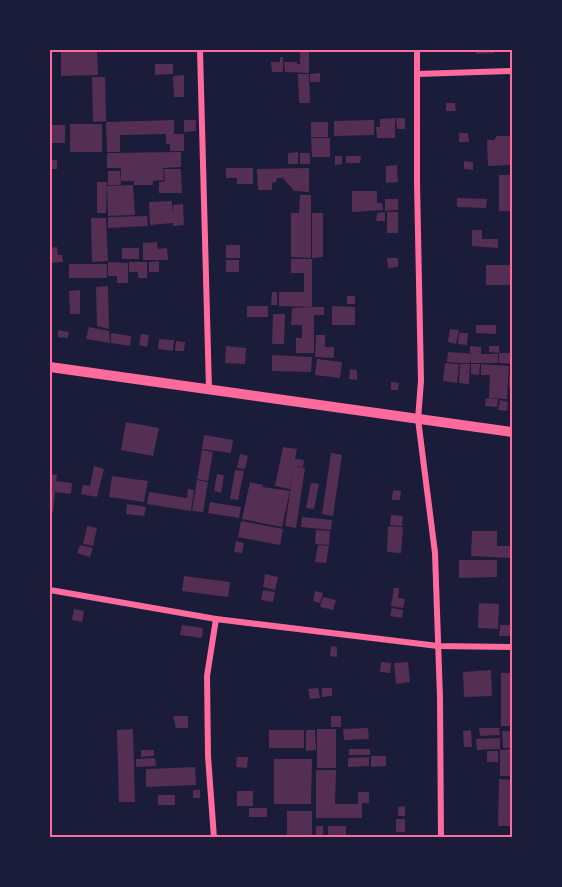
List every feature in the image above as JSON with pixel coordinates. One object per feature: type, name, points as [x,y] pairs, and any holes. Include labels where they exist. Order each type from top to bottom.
[{"type":"street","points":[[200,50],[209,390]]},
{"type":"street","points":[[417,50],[421,381],[418,419],[435,553],[441,837]]},
{"type":"street","points":[[417,74],[513,71]]},
{"type":"street","points":[[50,367],[513,432]]},
{"type":"street","points":[[50,590],[216,619],[438,646],[513,647]]},
{"type":"street","points":[[214,837],[208,756],[207,676],[216,619]]},
{"type":"building","points":[[61,50],[97,50],[98,75],[61,76]]},
{"type":"building","points":[[300,50],[309,50],[309,73],[285,72],[284,62],[300,64]]},
{"type":"building","points":[[476,50],[494,50],[494,53],[476,54]]},
{"type":"building","points":[[280,57],[283,57],[283,72],[272,72],[271,62],[280,62]]},
{"type":"building","points":[[155,64],[173,64],[173,74],[155,75]]},
{"type":"building","points":[[320,73],[320,82],[310,82],[310,74]]},
{"type":"building","points":[[298,74],[309,74],[310,103],[299,103]]},
{"type":"building","points":[[184,75],[184,97],[174,97],[173,76]]},
{"type":"building","points":[[92,77],[105,77],[106,121],[93,122]]},
{"type":"building","points":[[446,103],[455,103],[456,111],[446,111]]},
{"type":"building","points":[[395,118],[395,138],[377,138],[376,127],[380,127],[380,119]]},
{"type":"building","points":[[396,118],[405,118],[405,129],[397,129]]},
{"type":"building","points":[[174,120],[174,134],[184,134],[184,151],[170,151],[170,144],[166,144],[166,134],[120,135],[120,152],[107,152],[106,122]]},
{"type":"building","points":[[184,120],[196,120],[196,131],[184,132]]},
{"type":"building","points":[[374,120],[374,135],[334,136],[334,121]]},
{"type":"building","points":[[311,122],[328,122],[328,137],[311,137]]},
{"type":"building","points":[[70,124],[102,124],[102,152],[70,152]]},
{"type":"building","points":[[50,125],[65,125],[65,143],[50,143]]},
{"type":"building","points":[[459,133],[468,133],[469,142],[459,142]]},
{"type":"building","points":[[497,136],[512,136],[512,165],[488,166],[487,140],[494,140]]},
{"type":"building","points":[[311,138],[330,138],[330,157],[312,157]]},
{"type":"building","points":[[181,152],[181,167],[163,168],[164,180],[153,181],[153,185],[134,185],[134,181],[121,181],[121,168],[107,168],[107,153]]},
{"type":"building","points":[[298,152],[298,164],[288,164],[288,153]]},
{"type":"building","points":[[300,153],[310,153],[310,164],[300,164]]},
{"type":"building","points":[[335,156],[342,156],[342,164],[335,165]]},
{"type":"building","points":[[346,156],[361,156],[360,163],[346,163]]},
{"type":"building","points":[[50,160],[57,160],[57,169],[50,169]]},
{"type":"building","points":[[464,161],[473,162],[473,170],[464,169]]},
{"type":"building","points":[[397,165],[398,182],[386,183],[386,166]]},
{"type":"building","points":[[226,168],[253,168],[253,184],[237,184],[237,178],[226,178]]},
{"type":"building","points":[[309,168],[309,192],[294,191],[283,178],[277,178],[276,182],[272,183],[272,190],[258,190],[257,169]]},
{"type":"building","points":[[164,169],[181,169],[182,193],[159,193],[159,182],[165,181]]},
{"type":"building","points":[[108,171],[120,171],[121,185],[108,185]]},
{"type":"building","points":[[499,175],[512,175],[512,211],[499,211]]},
{"type":"building","points":[[97,182],[107,182],[106,213],[97,213]]},
{"type":"building","points":[[133,185],[135,215],[108,216],[107,186]]},
{"type":"building","points":[[352,191],[377,191],[377,203],[382,203],[383,210],[352,212]]},
{"type":"building","points":[[300,195],[311,195],[311,258],[291,257],[291,213],[299,213]]},
{"type":"building","points":[[457,198],[487,199],[486,208],[457,207]]},
{"type":"building","points":[[385,199],[398,199],[398,210],[385,211]]},
{"type":"building","points":[[172,201],[172,215],[173,205],[183,204],[184,225],[173,226],[173,223],[150,225],[149,202]]},
{"type":"building","points":[[385,212],[385,221],[376,221],[377,213]]},
{"type":"building","points":[[387,212],[398,212],[398,233],[387,233]]},
{"type":"building","points":[[312,213],[323,213],[323,257],[312,258]]},
{"type":"building","points":[[147,216],[148,226],[108,228],[108,217]]},
{"type":"building","points":[[91,218],[106,218],[108,261],[92,262]]},
{"type":"building","points":[[472,230],[482,230],[482,239],[498,239],[498,248],[472,246]]},
{"type":"building","points":[[157,242],[158,249],[167,248],[168,260],[143,260],[143,243]]},
{"type":"building","points":[[226,245],[240,245],[240,258],[226,258]]},
{"type":"building","points":[[57,247],[58,255],[62,255],[63,262],[50,263],[50,248]]},
{"type":"building","points":[[122,248],[139,248],[139,259],[122,259]]},
{"type":"building","points":[[387,258],[398,258],[398,267],[388,268]]},
{"type":"building","points":[[291,259],[312,259],[312,307],[279,306],[279,292],[304,292],[304,273],[291,273]]},
{"type":"building","points":[[226,260],[239,260],[239,272],[226,272]]},
{"type":"building","points":[[159,261],[159,272],[149,272],[149,262]]},
{"type":"building","points":[[108,262],[128,263],[128,283],[117,283],[117,276],[108,276]]},
{"type":"building","points":[[129,262],[147,262],[147,278],[138,278],[138,272],[129,272]]},
{"type":"building","points":[[69,264],[107,264],[107,278],[69,278]]},
{"type":"building","points":[[486,265],[512,265],[512,285],[486,285]]},
{"type":"building","points":[[108,286],[109,329],[97,326],[96,287]]},
{"type":"building","points":[[80,290],[80,314],[70,314],[69,291]]},
{"type":"building","points":[[272,292],[277,292],[277,305],[271,305]]},
{"type":"building","points":[[347,296],[355,296],[355,304],[347,304]]},
{"type":"building","points":[[247,306],[268,306],[268,317],[247,317]]},
{"type":"building","points":[[332,306],[355,307],[355,325],[332,325]]},
{"type":"building","points":[[324,307],[324,315],[314,315],[314,353],[296,353],[296,338],[302,338],[302,325],[291,325],[292,308]]},
{"type":"building","points":[[273,314],[285,314],[284,344],[272,344]]},
{"type":"building","points":[[476,325],[496,325],[496,334],[476,333]]},
{"type":"building","points":[[89,327],[109,331],[110,343],[86,339]]},
{"type":"building","points":[[450,329],[459,330],[456,344],[448,342]]},
{"type":"building","points":[[58,330],[69,332],[68,338],[58,337]]},
{"type":"building","points":[[111,333],[131,336],[130,346],[111,343]]},
{"type":"building","points":[[459,333],[468,333],[467,345],[458,344]]},
{"type":"building","points":[[141,334],[149,335],[147,347],[139,345]]},
{"type":"building","points":[[316,335],[325,335],[325,347],[334,347],[334,358],[315,357]]},
{"type":"building","points":[[159,339],[174,340],[173,351],[158,349]]},
{"type":"building","points":[[176,341],[185,342],[184,351],[175,351]]},
{"type":"building","points":[[226,346],[246,348],[245,364],[225,363]]},
{"type":"building","points":[[470,346],[481,347],[481,354],[498,354],[498,363],[471,363],[470,357],[470,363],[447,362],[448,352],[477,354],[470,353]]},
{"type":"building","points":[[489,346],[499,346],[499,353],[489,352]]},
{"type":"building","points":[[499,353],[512,353],[512,364],[499,363]]},
{"type":"building","points":[[272,355],[312,357],[311,372],[272,371]]},
{"type":"building","points":[[317,359],[342,362],[340,378],[315,375]]},
{"type":"building","points":[[445,363],[459,364],[457,383],[443,381]]},
{"type":"building","points":[[460,364],[470,364],[469,384],[459,383]]},
{"type":"building","points":[[471,364],[480,364],[479,375],[471,374]]},
{"type":"building","points":[[481,364],[509,366],[507,399],[489,398],[490,375],[481,375]]},
{"type":"building","points":[[510,367],[512,367],[512,388],[509,388]]},
{"type":"building","points":[[350,369],[357,370],[357,380],[349,379]]},
{"type":"building","points":[[391,382],[399,383],[398,390],[391,390]]},
{"type":"building","points":[[486,398],[498,399],[497,407],[485,406]]},
{"type":"building","points":[[500,400],[508,402],[507,411],[498,410]]},
{"type":"building","points":[[126,422],[159,428],[153,456],[121,450]]},
{"type":"building","points":[[204,435],[233,440],[231,453],[202,449]]},
{"type":"building","points":[[283,447],[297,449],[295,459],[304,460],[303,467],[294,466],[305,468],[296,528],[285,526],[293,473],[290,489],[275,486]]},
{"type":"building","points":[[202,450],[213,452],[208,481],[197,479]]},
{"type":"building","points":[[331,453],[342,455],[333,516],[322,514]]},
{"type":"building","points":[[240,454],[248,456],[245,469],[237,468]]},
{"type":"building","points":[[94,466],[104,469],[97,497],[81,494],[83,485],[90,486]]},
{"type":"building","points":[[235,470],[244,471],[238,500],[230,499]]},
{"type":"building","points":[[50,474],[57,475],[56,481],[72,483],[71,494],[55,492],[53,513],[50,513]]},
{"type":"building","points":[[217,474],[224,475],[221,493],[214,491]]},
{"type":"building","points":[[112,476],[148,481],[144,502],[109,497]]},
{"type":"building","points":[[197,480],[208,482],[203,512],[192,511]]},
{"type":"building","points":[[250,482],[263,485],[262,487],[290,491],[282,527],[242,519]]},
{"type":"building","points":[[311,483],[319,484],[314,509],[306,508]]},
{"type":"building","points":[[188,489],[194,490],[191,511],[147,504],[149,492],[187,498]]},
{"type":"building","points":[[393,490],[401,491],[400,500],[392,500]]},
{"type":"building","points":[[210,502],[241,507],[239,518],[208,513]]},
{"type":"building","points":[[127,504],[146,507],[144,516],[126,514]]},
{"type":"building","points":[[391,515],[403,516],[402,526],[390,525]]},
{"type":"building","points":[[302,517],[332,520],[331,530],[301,527]]},
{"type":"building","points":[[241,521],[283,529],[280,545],[238,537]]},
{"type":"building","points":[[87,526],[97,528],[93,546],[83,544]]},
{"type":"building","points":[[388,526],[403,527],[401,553],[387,552]]},
{"type":"building","points":[[316,530],[330,531],[329,545],[315,544]]},
{"type":"building","points":[[472,531],[497,531],[497,546],[512,546],[512,558],[471,556]]},
{"type":"building","points":[[236,541],[244,543],[242,553],[234,552]]},
{"type":"building","points":[[80,545],[93,548],[90,557],[77,553]]},
{"type":"building","points":[[318,545],[329,546],[326,563],[315,562]]},
{"type":"building","points":[[459,560],[497,560],[497,577],[459,578]]},
{"type":"building","points":[[265,574],[278,577],[275,590],[263,587]]},
{"type":"building","points":[[184,576],[230,582],[228,597],[182,591]]},
{"type":"building","points":[[394,588],[399,588],[398,598],[405,599],[403,608],[391,606]]},
{"type":"building","points":[[263,590],[275,592],[273,602],[261,600]]},
{"type":"building","points":[[315,591],[323,593],[320,603],[313,601]]},
{"type":"building","points":[[323,597],[336,600],[333,610],[320,607]]},
{"type":"building","points":[[479,603],[499,604],[498,629],[478,628]]},
{"type":"building","points":[[392,608],[403,610],[402,618],[390,616]]},
{"type":"building","points":[[74,609],[84,611],[82,622],[72,620]]},
{"type":"building","points":[[182,625],[203,628],[202,638],[180,635]]},
{"type":"building","points":[[500,625],[510,625],[510,636],[499,636]]},
{"type":"building","points":[[331,646],[337,647],[337,657],[330,656]]},
{"type":"building","points":[[381,662],[391,663],[390,673],[380,672]]},
{"type":"building","points":[[408,662],[410,682],[396,684],[394,663]]},
{"type":"building","points":[[491,670],[492,696],[464,697],[463,672]]},
{"type":"building","points":[[501,673],[512,673],[512,726],[501,726]]},
{"type":"building","points":[[318,688],[320,698],[310,699],[308,689]]},
{"type":"building","points":[[322,688],[332,688],[332,696],[322,697]]},
{"type":"building","points":[[173,716],[188,716],[188,728],[176,728]]},
{"type":"building","points":[[331,716],[341,716],[341,727],[331,727]]},
{"type":"building","points":[[368,728],[369,739],[344,740],[343,729]]},
{"type":"building","points":[[479,728],[499,728],[500,735],[480,736]]},
{"type":"building","points":[[133,729],[135,802],[119,802],[117,730]]},
{"type":"building","points":[[317,729],[336,729],[336,768],[317,768]]},
{"type":"building","points":[[269,730],[304,730],[304,748],[269,748]]},
{"type":"building","points":[[306,730],[315,730],[316,750],[306,751]]},
{"type":"building","points":[[471,730],[472,747],[464,747],[463,731]]},
{"type":"building","points":[[502,731],[512,731],[512,748],[503,748]]},
{"type":"building","points":[[500,738],[500,749],[477,750],[476,739]]},
{"type":"building","points":[[349,749],[370,749],[370,755],[349,755]]},
{"type":"building","points":[[512,749],[512,776],[500,776],[500,750]]},
{"type":"building","points":[[141,750],[154,750],[154,756],[141,757]]},
{"type":"building","points":[[487,751],[498,751],[498,762],[487,762]]},
{"type":"building","points":[[371,756],[386,756],[386,766],[371,767]]},
{"type":"building","points":[[237,757],[248,757],[247,768],[236,767]]},
{"type":"building","points":[[369,757],[369,766],[348,767],[348,758]]},
{"type":"building","points":[[155,758],[156,766],[136,767],[136,759]]},
{"type":"building","points":[[274,759],[312,759],[311,804],[274,804]]},
{"type":"building","points":[[195,767],[196,785],[146,787],[146,769]]},
{"type":"building","points":[[316,770],[336,770],[335,804],[358,804],[358,792],[369,792],[369,803],[362,803],[362,818],[316,818]]},
{"type":"building","points":[[499,779],[512,780],[510,826],[498,826]]},
{"type":"building","points":[[193,790],[200,790],[200,798],[193,798]]},
{"type":"building","points":[[237,791],[253,791],[253,806],[237,806]]},
{"type":"building","points":[[158,795],[175,795],[175,805],[158,805]]},
{"type":"building","points":[[405,806],[405,816],[398,816],[398,807]]},
{"type":"building","points":[[249,808],[267,808],[267,817],[249,817]]},
{"type":"building","points":[[287,811],[312,811],[312,836],[287,836]]},
{"type":"building","points":[[396,819],[405,819],[405,832],[396,832]]},
{"type":"building","points":[[316,826],[323,826],[323,837],[316,837]]},
{"type":"building","points":[[328,826],[346,826],[346,837],[328,837]]}]
